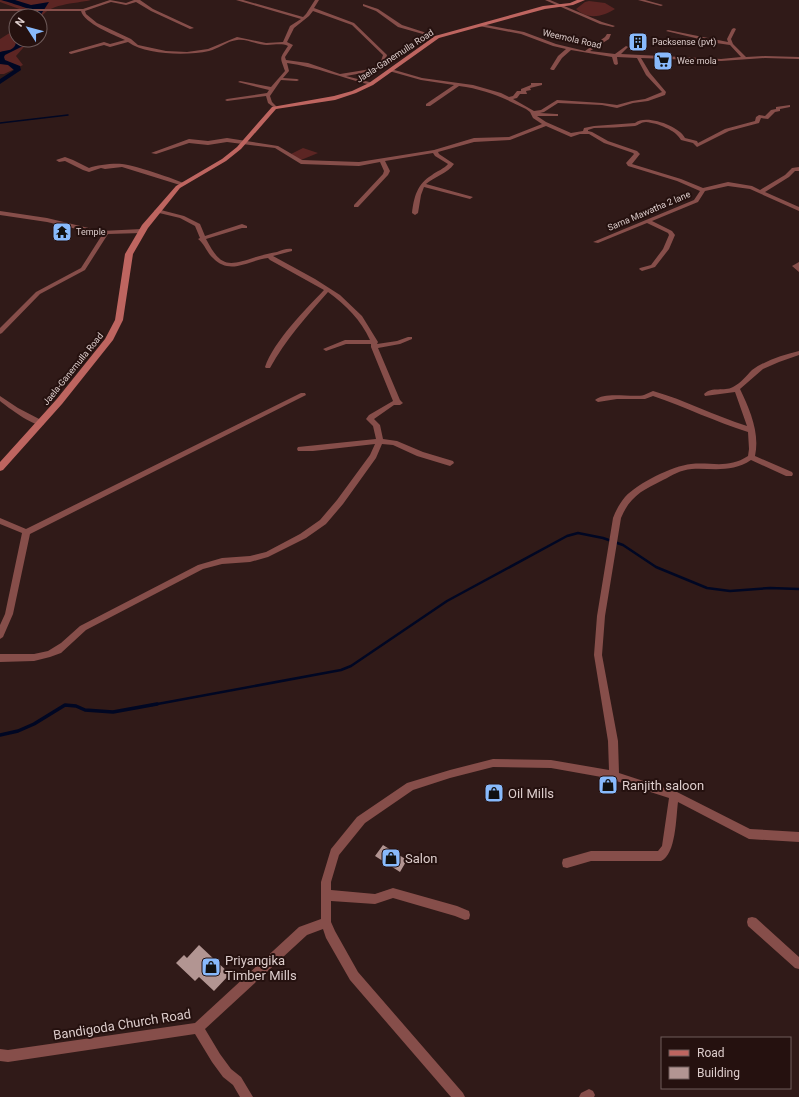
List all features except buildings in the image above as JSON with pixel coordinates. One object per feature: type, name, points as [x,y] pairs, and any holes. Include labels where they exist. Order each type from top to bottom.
[{"type":"main road","name":"Jaela-Ganemulla Road","points":[[0,468],[102,350],[116,328],[119,320],[129,254],[142,231],[157,211],[182,184],[224,160],[244,142],[270,112],[276,108],[345,96],[371,84],[437,37],[545,7],[575,3],[582,0]]},
{"type":"street","points":[[0,10],[83,10],[111,1],[126,4],[138,0],[152,10],[192,28]]},
{"type":"street","points":[[238,0],[303,18]]},
{"type":"street","points":[[285,43],[289,31],[308,15],[317,0]]},
{"type":"street","points":[[547,0],[562,5],[587,18],[613,26]]},
{"type":"street","points":[[640,0],[661,5]]},
{"type":"street","points":[[364,4],[378,10],[400,26],[437,37]]},
{"type":"street","points":[[312,9],[353,24],[385,55],[382,65]]},
{"type":"street","points":[[83,10],[84,15],[96,24],[142,48],[187,53],[209,50],[237,36]]},
{"type":"street","name":"Weemola Road","points":[[481,25],[522,33],[548,43],[586,52],[616,55],[721,60],[765,57],[799,58]]},
{"type":"street","points":[[730,44],[729,40],[734,30]]},
{"type":"street","points":[[668,31],[730,44],[745,59]]},
{"type":"street","points":[[230,35],[233,38],[237,36],[266,44],[285,43],[291,45],[283,57],[287,71],[279,79],[268,96],[276,108]]},
{"type":"street","points":[[586,52],[607,38],[609,35]]},
{"type":"street","points":[[71,53],[104,43],[110,46],[129,40]]},
{"type":"street","points":[[552,69],[560,57],[570,48]]},
{"type":"street","points":[[616,64],[616,55],[626,48]]},
{"type":"street","points":[[533,113],[542,111],[557,101],[602,104],[617,107],[663,94],[664,92],[648,74],[638,56]]},
{"type":"street","points":[[283,61],[306,64],[371,84]]},
{"type":"street","points":[[342,75],[366,71],[382,65],[421,80],[473,86],[492,91],[533,113],[547,124],[571,135],[585,132],[586,129],[594,127],[635,124],[640,121],[650,122],[672,130],[681,135],[683,139],[695,142],[697,144],[727,130],[757,122],[758,118],[761,116],[766,118],[773,111],[778,110],[778,108],[788,106]]},
{"type":"street","points":[[279,79],[297,80]]},
{"type":"street","points":[[240,82],[271,91]]},
{"type":"street","points":[[428,105],[458,84]]},
{"type":"street","points":[[508,99],[514,97],[519,92],[525,93],[523,90],[529,90],[527,88],[536,85],[533,84],[540,84]]},
{"type":"street","points":[[227,100],[246,98],[271,91]]},
{"type":"street","points":[[242,92],[246,98]]},
{"type":"street","points":[[533,113],[556,115]]},
{"type":"street","points":[[154,153],[189,141],[208,143],[227,140],[276,147],[298,161],[305,163],[350,165],[382,161],[435,151],[474,140],[510,138],[547,124]]},
{"type":"street","points":[[585,132],[606,142],[635,152],[637,154],[629,163],[630,165],[679,180],[703,190],[728,184],[743,186],[799,209]]},
{"type":"street","points":[[415,213],[417,194],[427,178],[449,167],[451,164],[436,155],[435,151]]},
{"type":"street","points":[[59,160],[65,159],[71,161],[89,170],[101,166],[122,165],[182,184]]},
{"type":"street","points":[[356,206],[387,172],[382,161]]},
{"type":"street","points":[[760,192],[787,176],[794,169],[799,169]]},
{"type":"street","points":[[423,185],[470,197]]},
{"type":"street","name":"Sama Mawatha 2 lane","points":[[596,242],[696,201],[703,190]]},
{"type":"street","points":[[157,211],[182,217],[198,225],[201,239],[208,249],[222,262],[232,266],[290,250]]},
{"type":"street","points":[[0,213],[32,217],[105,234],[142,231]]},
{"type":"street","points":[[642,269],[652,266],[666,249],[672,235],[670,232],[648,221]]},
{"type":"street","points":[[201,239],[242,226],[245,227]]},
{"type":"street","points":[[1,330],[38,293],[83,269],[105,234]]},
{"type":"street","points":[[244,256],[250,261]]},
{"type":"street","points":[[0,658],[41,656],[56,651],[65,645],[83,628],[201,567],[222,560],[250,559],[268,554],[303,536],[323,522],[340,502],[373,456],[380,441],[379,432],[376,425],[370,420],[371,417],[393,403],[400,403],[397,401],[374,344],[360,317],[341,298],[316,281],[272,260],[270,256],[267,256]]},
{"type":"street","points":[[799,264],[795,266],[799,270]]},
{"type":"street","points":[[268,367],[268,363],[277,349],[328,289]]},
{"type":"street","points":[[326,349],[345,342],[374,344],[398,343],[410,338]]},
{"type":"street","points":[[707,394],[737,388],[766,364],[799,353]]},
{"type":"street","points":[[737,388],[746,409],[751,430],[753,444],[752,457]]},
{"type":"street","points":[[598,400],[645,397],[652,393],[692,407],[724,422],[751,430]]},
{"type":"street","points":[[0,521],[26,532],[303,395]]},
{"type":"street","points":[[0,398],[16,410],[40,423]]},
{"type":"street","points":[[302,449],[330,448],[346,444],[380,441],[393,442],[420,454],[450,463]]},
{"type":"street","points":[[752,457],[789,474]]},
{"type":"street","points":[[614,776],[613,741],[598,655],[602,609],[617,518],[621,507],[630,496],[641,487],[671,472],[683,468],[738,466],[752,457]]},
{"type":"street","points":[[0,635],[9,614],[26,532]]},
{"type":"street","points":[[459,1097],[354,976],[330,934],[326,922],[326,882],[335,852],[362,820],[410,786],[493,763],[550,764],[614,776],[674,795],[749,834],[799,837]]},
{"type":"street","points":[[567,863],[591,856],[662,856],[667,848],[674,795]]},
{"type":"street","points":[[326,895],[375,899],[393,893],[457,911],[465,915]]},
{"type":"street","name":"Bandigoda Church Road","points":[[0,1055],[8,1056],[198,1028],[303,931],[326,922]]},
{"type":"street","points":[[752,922],[799,964]]},
{"type":"street","points":[[198,1028],[216,1058],[227,1073],[237,1081],[247,1097]]},
{"type":"shaded area","points":[[0,0],[91,0],[62,5],[48,10],[48,8],[17,8],[0,2]]},
{"type":"shaded area","points":[[585,2],[605,3],[615,9],[605,14],[590,16],[585,15],[576,9]]},
{"type":"shaded area","points":[[8,34],[8,48],[23,48],[16,56],[23,65],[4,74],[0,74],[0,39]]},
{"type":"shaded area","points":[[303,148],[318,153],[301,160],[291,154]]},
{"type":"water","points":[[1,0],[15,0],[31,5],[49,2],[45,8],[26,8]]},
{"type":"water","points":[[19,48],[5,55],[5,60],[20,66],[21,70],[0,84],[0,79],[14,70],[8,65],[0,64],[0,52]]},
{"type":"waterway","points":[[0,123],[68,115]]},
{"type":"waterway","points":[[152,705],[341,670],[351,666],[447,601],[567,536],[578,533],[603,538],[623,545],[656,567],[707,588],[730,591],[770,588],[799,589]]},
{"type":"waterway","points":[[0,735],[18,731],[34,724],[65,705],[76,706],[85,710],[113,712],[157,704]]},
{"type":"place","name":"Packsense (pvt)","points":[[638,42]]},
{"type":"place","name":"Wee mola","points":[[663,61]]},
{"type":"place","name":"Temple","points":[[62,232]]},
{"type":"place","name":"Ranjith saloon","points":[[608,785]]},
{"type":"place","name":"Oil Mills","points":[[494,793]]},
{"type":"place","name":"Salon","points":[[391,858]]},
{"type":"place","name":"Priyangika Timber Mills","points":[[211,967]]}]
